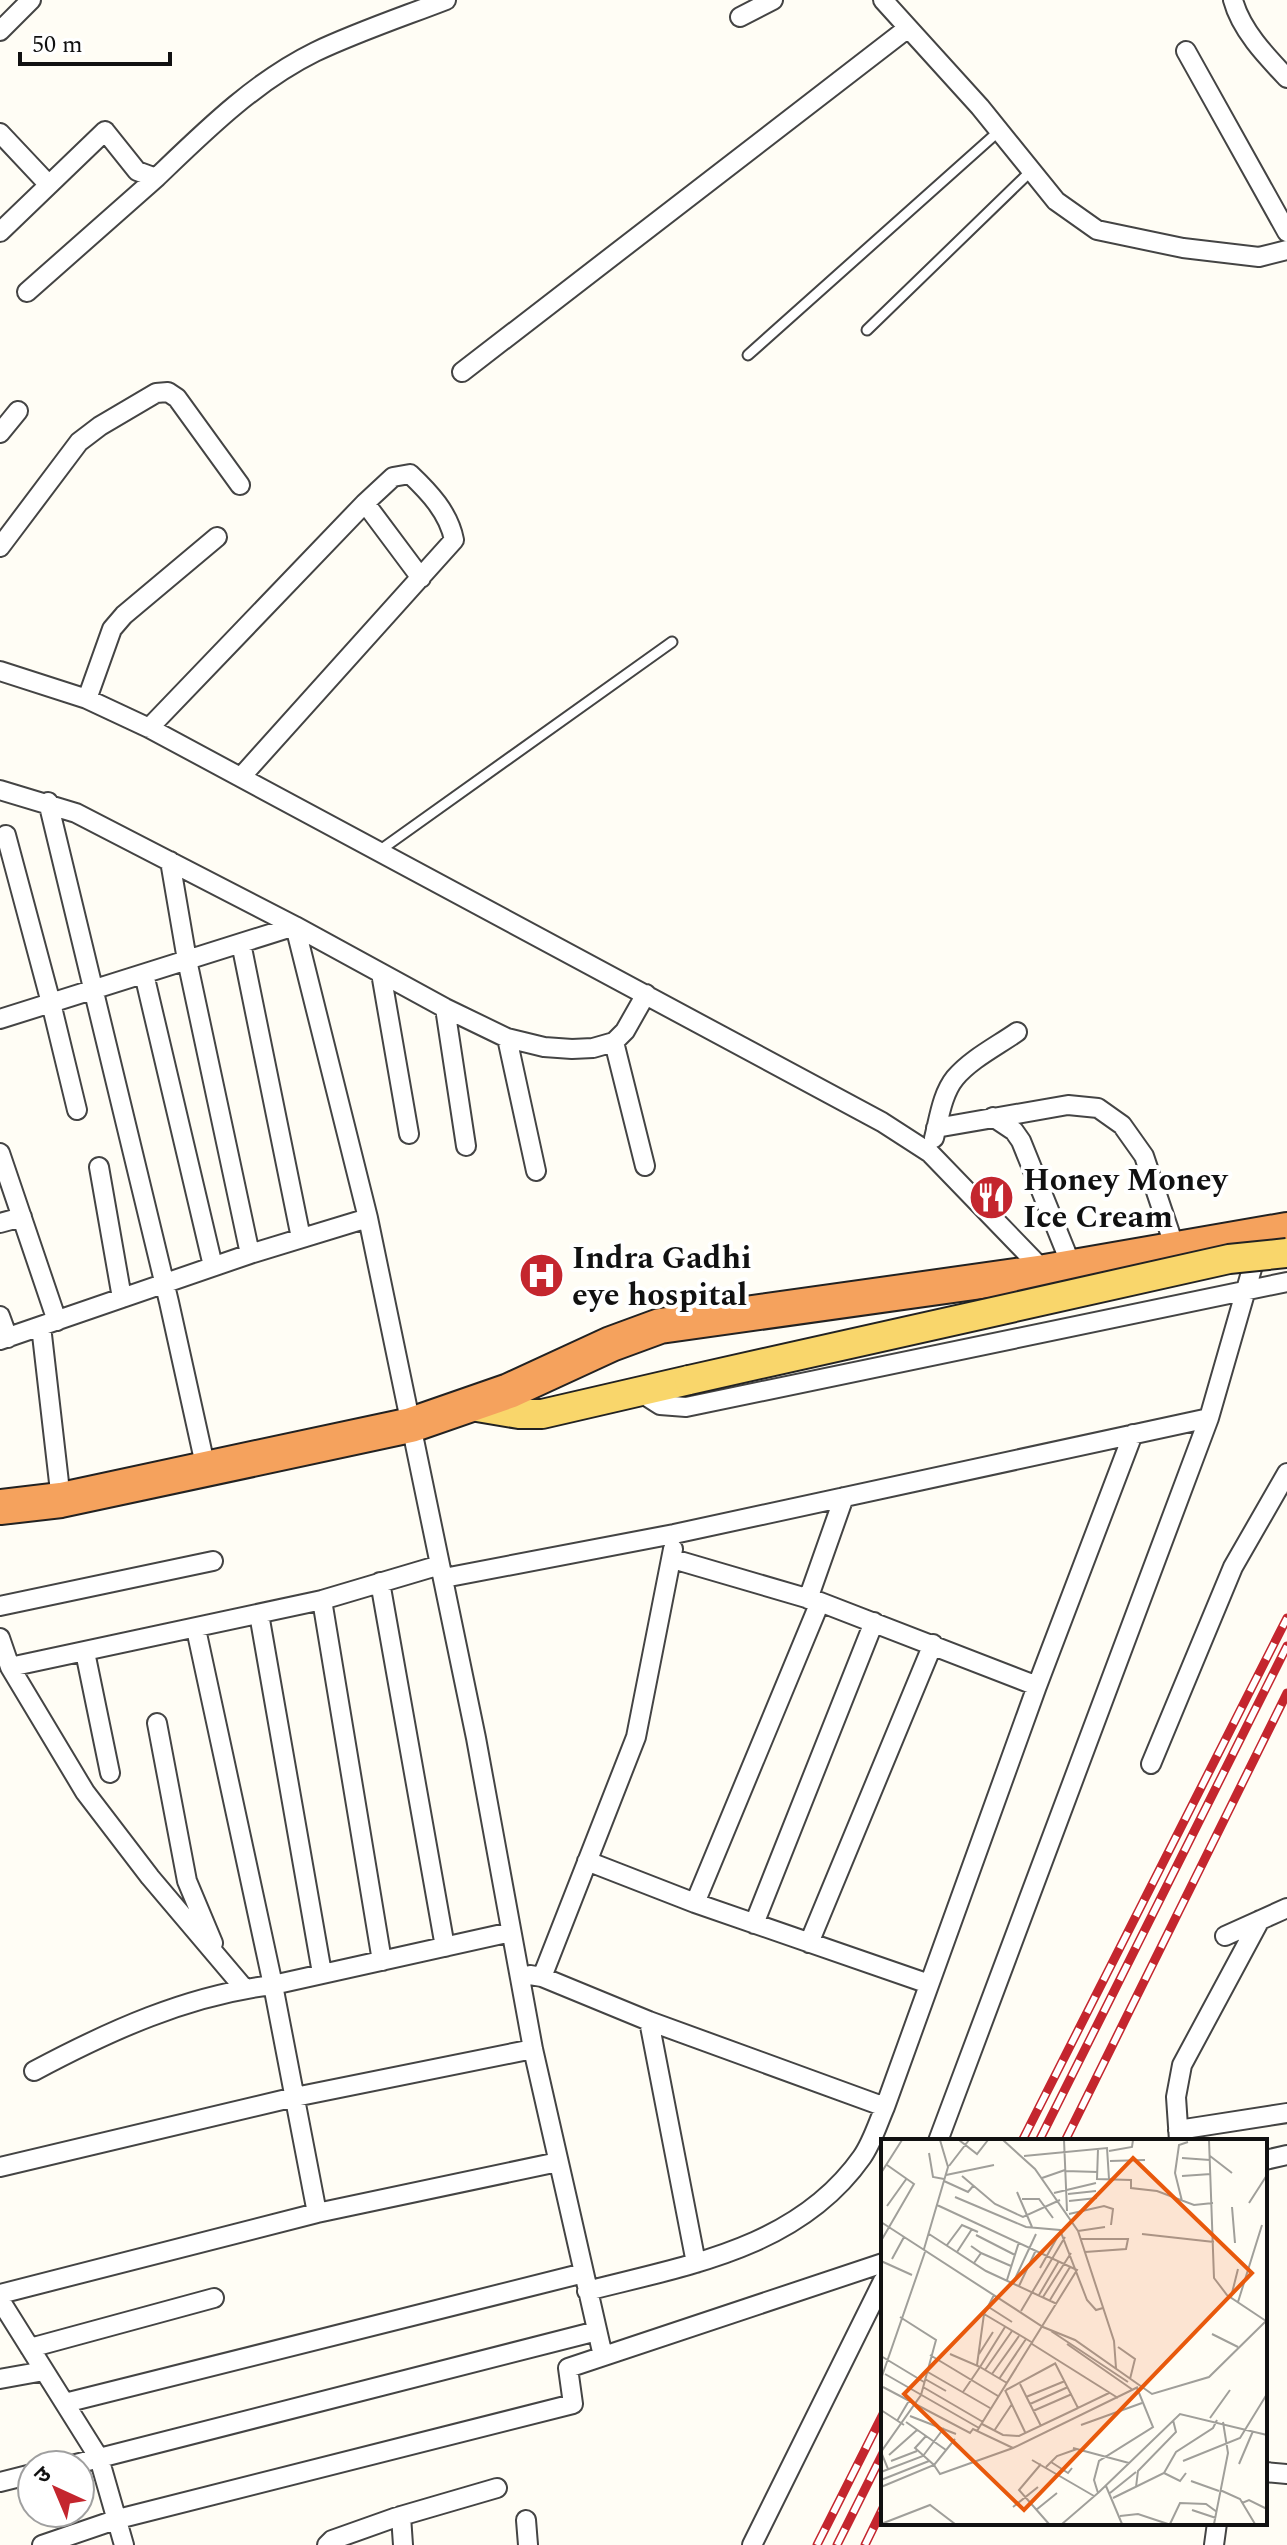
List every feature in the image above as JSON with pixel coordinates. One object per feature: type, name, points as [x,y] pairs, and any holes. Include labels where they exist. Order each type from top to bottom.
[{"type":"highway","points":[[0,1507],[61,1500],[411,1425],[471,1406],[557,1371],[611,1344],[660,1326],[1059,1270],[1175,1248],[1279,1238]]},
{"type":"main road","points":[[471,1406],[519,1414],[542,1414],[1229,1259],[1279,1238]]},
{"type":"street","points":[[0,31],[31,0]]},
{"type":"street","points":[[27,292],[215,122],[262,86],[313,53],[446,0]]},
{"type":"street","points":[[740,17],[773,0]]},
{"type":"street","points":[[883,0],[999,131],[1056,201],[1097,230],[1183,248],[1259,257],[1287,250]]},
{"type":"street","points":[[1233,0],[1237,15],[1287,78]]},
{"type":"street","points":[[462,372],[908,28]]},
{"type":"street","points":[[1186,51],[1287,232]]},
{"type":"street","points":[[0,232],[105,131],[137,171],[156,178]]},
{"type":"street","points":[[0,133],[49,185]]},
{"type":"street","points":[[0,547],[79,442],[156,393],[168,392],[177,398],[240,485]]},
{"type":"street","points":[[0,433],[18,411]]},
{"type":"street","points":[[149,728],[365,503],[393,477],[410,474],[432,495],[452,529],[454,540],[241,777]]},
{"type":"street","points":[[365,503],[421,578]]},
{"type":"street","points":[[87,699],[112,629],[124,615],[217,537]]},
{"type":"street","points":[[0,671],[87,699],[149,728],[882,1122],[930,1153],[1059,1270]]},
{"type":"street","points":[[0,790],[48,802],[76,813],[507,1038],[544,1047],[572,1049],[593,1048],[614,1042],[625,1031],[646,994]]},
{"type":"street","points":[[48,802],[206,1469]]},
{"type":"street","points":[[6,835],[77,1110]]},
{"type":"street","points":[[170,861],[187,960],[250,1254]]},
{"type":"street","points":[[0,1019],[295,926]]},
{"type":"street","points":[[295,926],[368,1218],[476,1738],[533,2049],[603,2356]]},
{"type":"street","points":[[241,943],[301,1238]]},
{"type":"street","points":[[381,973],[409,1134]]},
{"type":"street","points":[[144,974],[213,1266]]},
{"type":"street","points":[[445,1008],[466,1146]]},
{"type":"street","points":[[930,1153],[944,1100],[954,1080],[967,1067],[1017,1032]]},
{"type":"street","points":[[507,1038],[536,1171]]},
{"type":"street","points":[[614,1042],[645,1166]]},
{"type":"street","points":[[936,1128],[1068,1105],[1098,1108],[1122,1125],[1144,1156],[1175,1248]]},
{"type":"street","points":[[993,1117],[1014,1131],[1021,1141],[1059,1270]]},
{"type":"street","points":[[0,1153],[22,1217],[49,1324],[61,1500]]},
{"type":"street","points":[[99,1167],[122,1298]]},
{"type":"street","points":[[0,1223],[22,1217]]},
{"type":"street","points":[[0,1316],[4,1339],[213,1266],[368,1218]]},
{"type":"street","points":[[939,2139],[1209,1418],[1246,1289],[1279,1238]]},
{"type":"street","points":[[638,1391],[660,1405],[686,1407],[1287,1282]]},
{"type":"street","points":[[10,1667],[196,1629],[322,1600],[380,1582],[674,1534],[1209,1418]]},
{"type":"street","points":[[65,2403],[586,2282],[696,2263],[770,2237],[825,2200],[863,2156],[885,2107],[1037,1686],[1133,1434]]},
{"type":"street","points":[[1151,1764],[1233,1567],[1287,1473]]},
{"type":"street","points":[[695,1903],[814,1600],[844,1497]]},
{"type":"street","points":[[542,1977],[636,1737],[673,1559],[674,1534]]},
{"type":"street","points":[[673,1559],[814,1600],[1037,1686]]},
{"type":"street","points":[[0,1606],[213,1561]]},
{"type":"street","points":[[380,1582],[445,1947]]},
{"type":"street","points":[[322,1600],[382,1961]]},
{"type":"street","points":[[259,1614],[322,1973]]},
{"type":"street","points":[[754,1924],[874,1622]]},
{"type":"street","points":[[196,1629],[273,1985],[317,2213]]},
{"type":"street","points":[[0,1638],[10,1667],[85,1792],[150,1877],[244,1988]]},
{"type":"street","points":[[809,1943],[933,1644]]},
{"type":"street","points":[[85,1652],[110,1773]]},
{"type":"street","points":[[157,1723],[187,1881],[220,1960]]},
{"type":"street","points":[[587,1861],[695,1903],[929,1984]]},
{"type":"street","points":[[1225,1936],[1287,1908]]},
{"type":"street","points":[[1260,1920],[1182,2065],[1176,2097],[1178,2136],[1287,2113]]},
{"type":"street","points":[[34,2071],[90,2041],[149,2016],[244,1988],[273,1985],[511,1932]]},
{"type":"street","points":[[519,1974],[542,1977],[649,2021],[885,2107]]},
{"type":"street","points":[[649,2021],[696,2263]]},
{"type":"street","points":[[0,2167],[295,2097],[533,2049]]},
{"type":"street","points":[[1267,2160],[1287,2155]]},
{"type":"street","points":[[0,2294],[317,2213],[558,2162]]},
{"type":"street","points":[[54,2543],[118,2519],[573,2404],[568,2368],[881,2264]]},
{"type":"street","points":[[752,2545],[881,2285]]},
{"type":"street","points":[[30,2348],[214,2298]]},
{"type":"street","points":[[0,2300],[99,2458],[124,2545]]},
{"type":"street","points":[[96,2459],[597,2331]]},
{"type":"street","points":[[0,2379],[44,2371]]},
{"type":"street","points":[[1267,2472],[1287,2474]]},
{"type":"street","points":[[327,2545],[332,2540],[401,2516],[497,2488]]},
{"type":"street","points":[[401,2516],[403,2545]]},
{"type":"street","points":[[526,2520],[528,2545]]},
{"type":"street","points":[[1214,2545],[1217,2525]]},
{"type":"lane","points":[[748,355],[999,131]]},
{"type":"lane","points":[[867,330],[1032,170]]},
{"type":"lane","points":[[379,851],[672,642]]},
{"type":"railway","points":[[1023,2139],[1287,1618]]},
{"type":"railway","points":[[1040,2139],[1287,1646]]},
{"type":"railway","points":[[1066,2139],[1287,1693]]},
{"type":"railway","points":[[817,2545],[881,2418]]},
{"type":"railway","points":[[837,2545],[881,2457]]},
{"type":"railway","points":[[865,2545],[881,2512]]},
{"type":"place","name":"Honey Money Ice Cream","points":[[992,1197]]},
{"type":"place","name":"Indra Gadhi eye hospital","points":[[541,1275]]}]
